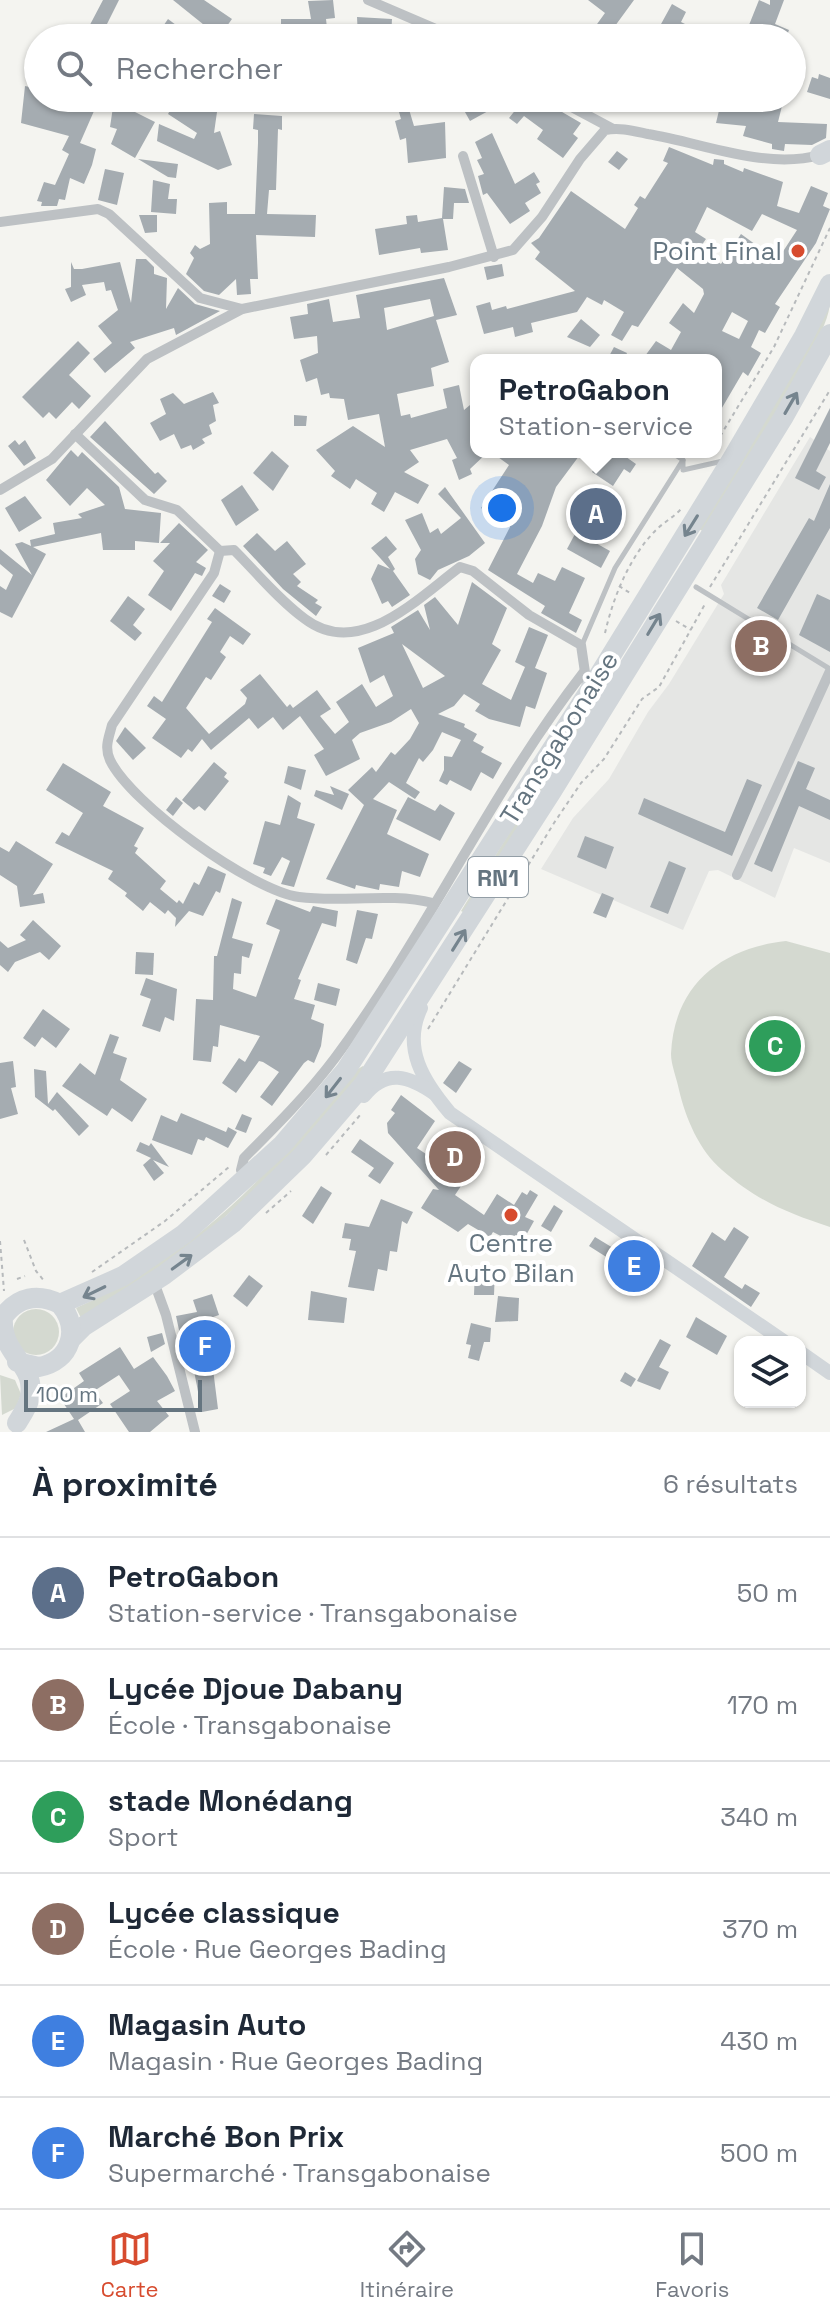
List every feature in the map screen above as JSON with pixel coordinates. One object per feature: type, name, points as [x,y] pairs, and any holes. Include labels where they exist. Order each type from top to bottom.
[{"type":"highway","name":"Transgabonaise","points":[[60,1304],[103,1287],[152,1257],[244,1171],[282,1145],[346,1070],[512,795],[588,693],[732,459],[804,336],[830,284]]},
{"type":"highway","name":"Transgabonaise","points":[[72,1338],[84,1326],[154,1282],[251,1207],[328,1129],[364,1084],[441,969],[783,418],[830,334]]},
{"type":"highway","name":"RN1","points":[[8,1357],[0,1326],[8,1309],[23,1299],[42,1297],[60,1304]]},
{"type":"highway","points":[[60,1304],[70,1319],[72,1338]]},
{"type":"highway","name":"RN1","points":[[47,1366],[63,1355],[72,1338]]},
{"type":"highway","points":[[8,1357],[31,1367],[47,1366],[34,1408],[11,1427]]},
{"type":"highway","points":[[8,1357],[24,1369],[30,1392],[11,1427]]},
{"type":"street","points":[[368,0],[424,24]]},
{"type":"street","points":[[581,112],[613,129],[778,160],[799,160],[827,153]]},
{"type":"street","points":[[0,490],[38,469],[147,359],[242,309],[494,257],[513,250],[527,237],[598,136],[613,129]]},
{"type":"street","points":[[463,156],[494,257]]},
{"type":"street","points":[[0,222],[98,209],[109,214],[200,298],[242,309]]},
{"type":"street","points":[[75,434],[145,500],[177,510],[220,551],[234,550],[306,620],[338,633],[361,633],[395,616],[460,567],[473,571],[529,615],[581,645],[588,693]]},
{"type":"street","points":[[220,551],[214,573],[112,725],[106,743],[109,759],[124,779],[181,834],[273,890],[299,897],[393,896],[433,903]]},
{"type":"street","points":[[737,875],[804,721],[830,670]]},
{"type":"street","points":[[244,1171],[335,1059],[433,903],[512,795],[583,673]]},
{"type":"street","points":[[441,969],[416,1019],[411,1039],[413,1052],[435,1094],[457,1118],[776,1336]]},
{"type":"street","points":[[328,1129],[346,1116],[376,1082],[392,1076],[410,1079],[435,1094]]},
{"type":"street","points":[[154,1282],[166,1315],[195,1432]]},
{"type":"street","points":[[806,1356],[830,1373]]},
{"type":"lane","points":[[683,460],[683,470],[732,459]]},
{"type":"lane","points":[[581,645],[615,568],[683,460]]},
{"type":"lane","points":[[696,587],[830,670]]},
{"type":"path","points":[[722,433],[774,347],[830,228]]},
{"type":"path","points":[[413,1052],[554,823],[581,783],[604,759],[642,699],[659,687],[700,616],[712,580],[830,390]]},
{"type":"path","points":[[600,643],[619,586],[656,530],[684,506]]},
{"type":"path","points":[[86,1279],[97,1267],[165,1221],[233,1164],[244,1171]]},
{"type":"path","points":[[24,1240],[36,1271],[50,1285]]},
{"type":"path","points":[[0,1241],[4,1278],[1,1298]]},
{"type":"path","points":[[17,1279],[25,1276]]},
{"type":"shaded area","points":[[830,302],[826,321],[797,381],[703,531],[698,529]]},
{"type":"shaded area","points":[[810,437],[830,451],[830,863],[794,848],[775,898],[718,870],[709,871],[683,930],[541,869],[573,818],[609,779],[648,712],[669,684],[724,594],[721,585]]},
{"type":"shaded area","points":[[604,680],[610,684],[465,913],[461,911]]},
{"type":"shaded area","points":[[786,941],[830,953],[830,1227],[760,1198],[714,1162],[700,1144],[690,1123],[671,1058],[674,1030],[681,1008],[705,974],[741,952]]},
{"type":"shaded area","points":[[363,1066],[365,1068],[293,1155],[194,1245],[81,1318],[76,1308],[172,1254],[236,1202],[340,1085]]},
{"type":"shaded area","points":[[36,1309],[52,1316],[59,1332],[52,1348],[36,1355],[20,1348],[13,1332],[20,1316]]},
{"type":"shaded area","points":[[0,1375],[15,1380],[21,1394],[16,1408],[2,1415]]},
{"type":"building","points":[[103,0],[119,0],[107,24],[90,24]]},
{"type":"building","points":[[173,0],[204,0],[232,19],[228,24],[203,24]]},
{"type":"building","points":[[333,0],[335,18],[326,19],[327,24],[281,24],[281,19],[311,19],[308,1]]},
{"type":"building","points":[[588,0],[634,0],[616,24],[597,24],[605,13]]},
{"type":"building","points":[[759,0],[770,5],[770,0],[784,0],[775,24],[749,24]]},
{"type":"building","points":[[672,4],[686,12],[681,22],[685,24],[661,24]]},
{"type":"building","points":[[357,17],[392,19],[392,24],[357,24]]},
{"type":"building","points":[[819,74],[830,78],[830,99],[807,92],[812,77],[818,79]]},
{"type":"building","points":[[24,95],[24,112],[94,112],[80,143],[96,149],[92,165],[84,184],[70,178],[65,200],[59,199],[57,206],[41,206],[42,202],[37,201],[44,182],[55,185],[69,154],[62,150],[69,136],[21,123]]},
{"type":"building","points":[[112,112],[135,112],[155,122],[135,158],[111,144],[117,129],[110,127]]},
{"type":"building","points":[[217,112],[214,133],[220,131],[232,165],[218,170],[157,141],[159,124],[194,139],[197,133],[168,114]]},
{"type":"building","points":[[399,112],[410,112],[414,126],[445,122],[446,158],[408,163],[406,138],[400,140],[395,121],[401,119]]},
{"type":"building","points":[[465,112],[486,112],[470,121]]},
{"type":"building","points":[[514,112],[562,112],[581,123],[573,134],[578,138],[563,158],[537,139],[543,130],[524,116],[517,124],[509,118]]},
{"type":"building","points":[[719,112],[780,112],[778,122],[827,124],[826,138],[812,145],[785,144],[784,151],[772,149],[772,144],[743,136],[746,126],[716,123]]},
{"type":"building","points":[[254,114],[282,116],[282,130],[278,129],[276,190],[269,190],[267,214],[316,215],[315,237],[256,235],[258,279],[250,279],[251,294],[237,295],[236,279],[219,295],[204,291],[186,274],[194,258],[190,253],[195,245],[200,249],[210,244],[209,203],[227,202],[227,214],[255,214],[258,130],[253,129]]},
{"type":"building","points":[[492,133],[515,184],[534,172],[540,182],[536,184],[541,193],[525,203],[530,211],[510,224],[487,193],[483,195],[478,176],[484,174],[477,160],[482,158],[475,142]]},
{"type":"building","points":[[669,147],[713,165],[714,159],[724,160],[724,164],[743,172],[744,168],[783,182],[777,206],[799,213],[811,186],[828,193],[823,206],[830,209],[816,243],[775,304],[780,307],[765,333],[759,330],[751,347],[761,353],[748,376],[743,372],[722,408],[722,354],[646,354],[656,341],[671,350],[681,332],[669,323],[683,303],[694,313],[704,294],[703,289],[677,268],[638,327],[632,325],[622,341],[611,335],[624,312],[604,300],[602,305],[587,297],[577,312],[531,323],[533,332],[515,337],[513,327],[484,334],[476,306],[490,302],[492,310],[506,306],[507,309],[575,291],[535,259],[540,252],[531,243],[539,238],[571,191],[625,229],[638,208],[634,205],[640,196],[645,199],[668,163],[663,161]],"holes":[[[707,207],[752,231],[762,214],[797,230],[782,253],[766,244],[763,250],[741,234],[721,264],[699,249],[706,239],[695,232]],[[732,312],[748,321],[739,339],[722,331]]]},
{"type":"building","points":[[617,151],[628,159],[619,170],[608,162]]},
{"type":"building","points":[[138,159],[178,164],[176,178],[168,177]]},
{"type":"building","points":[[105,169],[124,173],[117,205],[98,200]]},
{"type":"building","points":[[153,180],[170,184],[168,199],[177,199],[176,214],[151,212]]},
{"type":"building","points":[[444,187],[465,189],[469,203],[454,203],[453,219],[443,219],[448,250],[421,253],[420,248],[379,255],[375,229],[407,224],[406,216],[417,215],[418,222],[442,218]]},
{"type":"building","points":[[139,215],[157,215],[157,232],[145,233]]},
{"type":"building","points":[[136,259],[146,259],[154,267],[154,274],[167,278],[166,309],[178,288],[195,304],[220,311],[176,335],[174,328],[130,342],[135,348],[105,373],[93,359],[112,343],[98,326],[118,310],[111,290],[106,291],[104,282],[82,285],[86,295],[71,302],[65,289],[71,287],[71,262],[74,269],[82,269],[120,262],[131,303]]},
{"type":"building","points":[[502,264],[504,276],[487,280],[484,267]]},
{"type":"building","points":[[444,278],[457,315],[436,320],[449,362],[431,368],[434,386],[397,394],[401,416],[410,414],[411,418],[447,408],[443,389],[459,385],[464,410],[470,405],[470,458],[482,458],[470,469],[472,474],[459,480],[452,460],[457,458],[447,439],[410,450],[419,462],[404,472],[429,485],[418,504],[395,492],[384,512],[371,504],[377,493],[356,479],[350,489],[331,476],[335,471],[316,450],[353,426],[385,447],[379,414],[348,420],[344,399],[330,398],[329,393],[321,395],[317,378],[306,382],[300,360],[318,353],[317,336],[294,339],[290,317],[308,314],[307,304],[329,299],[333,322],[360,318],[356,295]],"holes":[[[430,299],[434,316],[387,330],[384,308]]]},
{"type":"building","points":[[581,319],[600,335],[590,347],[567,337]]},
{"type":"building","points":[[78,341],[90,353],[69,375],[91,396],[79,409],[72,402],[56,419],[49,412],[43,418],[22,397]]},
{"type":"building","points":[[614,347],[627,353],[627,354],[610,354]]},
{"type":"building","points":[[213,392],[219,403],[213,405],[216,421],[209,425],[212,434],[202,439],[205,443],[193,450],[191,445],[181,449],[174,434],[160,441],[150,423],[166,414],[160,399],[173,393],[184,404]]},
{"type":"building","points":[[830,408],[830,443],[816,471],[826,477],[819,490],[795,478]]},
{"type":"building","points":[[294,415],[307,416],[306,426],[294,426]]},
{"type":"building","points":[[105,421],[155,474],[158,472],[167,481],[154,494],[90,437]]},
{"type":"building","points":[[15,440],[19,445],[25,440],[36,458],[24,466],[8,446]]},
{"type":"building","points":[[71,450],[78,457],[82,452],[119,487],[125,509],[161,513],[159,543],[135,541],[135,550],[103,550],[101,533],[33,547],[46,554],[12,618],[0,612],[0,586],[6,590],[13,575],[0,564],[0,549],[32,575],[15,544],[22,542],[31,546],[30,540],[55,534],[53,523],[82,518],[78,514],[105,505],[87,488],[70,506],[46,480]]},
{"type":"building","points":[[272,451],[289,466],[273,491],[253,473]]},
{"type":"building","points":[[499,458],[578,458],[556,487],[542,526],[517,574],[533,583],[538,573],[555,581],[562,567],[585,578],[569,613],[582,620],[576,633],[541,613],[545,606],[488,570],[510,522],[506,525],[481,508],[509,465]]},
{"type":"building","points":[[601,458],[628,458],[636,464],[630,473],[624,469],[613,486],[592,472]]},
{"type":"building","points":[[830,484],[830,528],[778,620],[757,608],[809,518],[814,521]]},
{"type":"building","points":[[242,485],[259,510],[236,526],[221,500]]},
{"type":"building","points":[[445,487],[485,543],[469,556],[438,570],[430,580],[418,574],[415,559],[421,550],[405,520],[422,513],[430,533],[438,528],[441,534],[461,518],[438,494]]},
{"type":"building","points":[[25,496],[42,518],[19,532],[5,508]]},
{"type":"building","points":[[179,523],[208,550],[196,562],[206,568],[202,576],[195,573],[171,611],[148,595],[164,571],[153,561],[170,543],[160,543]]},
{"type":"building","points":[[576,532],[610,551],[601,568],[567,549]]},
{"type":"building","points":[[257,533],[275,551],[287,541],[306,564],[293,574],[301,582],[297,586],[318,600],[315,603],[322,607],[316,616],[283,589],[243,546]]},
{"type":"building","points":[[386,536],[397,549],[388,557],[395,569],[393,571],[410,595],[392,607],[388,601],[382,604],[371,579],[378,564],[390,569],[371,548]]},
{"type":"building","points":[[472,582],[507,608],[492,644],[501,650],[482,684],[511,700],[525,667],[515,662],[529,627],[548,635],[535,668],[547,673],[535,709],[526,706],[520,727],[489,719],[475,711],[480,704],[464,694],[454,706],[438,714],[465,724],[464,727],[477,734],[473,741],[484,747],[481,752],[502,763],[493,779],[481,772],[471,791],[450,780],[447,785],[439,781],[444,770],[444,756],[452,757],[461,740],[442,732],[423,762],[419,758],[406,783],[420,792],[415,799],[389,782],[373,799],[397,810],[387,834],[429,854],[420,877],[402,871],[399,887],[380,884],[379,890],[356,885],[355,889],[326,879],[364,805],[348,790],[372,767],[376,772],[391,752],[395,755],[410,739],[419,723],[411,709],[391,722],[360,733],[352,740],[360,759],[326,776],[314,755],[324,749],[300,716],[283,730],[273,717],[258,729],[249,718],[211,750],[202,739],[192,752],[188,749],[181,758],[152,738],[166,719],[147,706],[154,696],[162,702],[212,622],[207,619],[215,608],[251,634],[243,645],[230,636],[220,652],[226,657],[211,680],[206,677],[186,708],[209,734],[245,704],[247,698],[240,690],[260,674],[287,707],[290,704],[293,708],[317,690],[331,709],[320,716],[335,734],[349,722],[336,702],[362,684],[376,707],[393,696],[384,675],[370,683],[358,648],[394,633],[391,627],[418,610],[430,630],[424,605],[435,597],[458,625]],"holes":[[[402,644],[445,676],[423,688]]]},
{"type":"building","points":[[220,584],[231,591],[224,603],[212,596]]},
{"type":"building","points":[[817,594],[830,600],[830,652],[799,635]]},
{"type":"building","points":[[128,596],[145,609],[133,625],[142,633],[135,641],[110,621]]},
{"type":"building","points":[[125,727],[146,748],[133,760],[116,741]]},
{"type":"building","points":[[798,761],[815,768],[806,789],[830,800],[830,820],[799,806],[772,872],[754,864]]},
{"type":"building","points":[[214,762],[227,773],[224,777],[229,781],[205,811],[199,806],[194,810],[182,800]]},
{"type":"building","points":[[63,763],[111,792],[103,806],[144,828],[134,846],[138,848],[135,853],[166,881],[160,889],[177,903],[179,900],[183,904],[194,882],[199,885],[208,866],[226,874],[220,893],[216,891],[203,916],[189,911],[175,927],[176,918],[168,910],[165,914],[150,902],[143,911],[125,896],[127,893],[108,879],[113,871],[55,843],[62,832],[69,836],[83,813],[46,790]]},
{"type":"building","points":[[288,766],[306,770],[301,790],[284,783]]},
{"type":"building","points":[[747,779],[762,785],[732,856],[638,814],[644,798],[725,832]]},
{"type":"building","points":[[330,786],[349,794],[342,810],[314,796],[316,790],[334,795]]},
{"type":"building","points":[[288,795],[301,803],[297,818],[315,824],[294,887],[281,884],[290,861],[282,857],[271,876],[263,873],[265,868],[253,864],[265,821],[280,825]]},
{"type":"building","points":[[176,797],[183,803],[173,816],[166,810]]},
{"type":"building","points":[[408,797],[435,811],[440,804],[455,813],[440,841],[396,819]]},
{"type":"building","points":[[585,836],[614,847],[606,869],[577,857]]},
{"type":"building","points":[[16,841],[53,864],[33,895],[43,893],[45,903],[20,907],[17,886],[0,875],[0,847],[9,852]]},
{"type":"building","points":[[669,861],[686,868],[668,914],[650,907]]},
{"type":"building","points":[[602,893],[614,898],[606,918],[593,913]]},
{"type":"building","points":[[232,898],[242,902],[232,938],[253,944],[249,958],[242,956],[241,974],[234,973],[233,989],[256,997],[280,930],[266,924],[276,899],[310,912],[313,906],[338,911],[336,927],[322,923],[298,979],[301,980],[294,999],[315,1005],[311,1019],[324,1024],[321,1046],[314,1063],[308,1060],[304,1063],[272,1106],[260,1097],[279,1072],[263,1062],[259,1061],[236,1093],[222,1083],[239,1058],[245,1062],[260,1036],[220,1025],[218,1047],[213,1046],[211,1062],[193,1060],[196,999],[213,1000],[214,956],[217,956]]},
{"type":"building","points":[[357,910],[378,914],[372,939],[366,938],[357,964],[346,960]]},
{"type":"building","points":[[33,920],[61,946],[49,960],[40,952],[15,962],[8,972],[0,965],[0,941],[8,948],[26,940],[20,935]]},
{"type":"building","points":[[136,952],[154,953],[153,975],[135,974]]},
{"type":"building","points":[[146,978],[177,989],[174,1021],[165,1017],[160,1032],[142,1026],[151,999],[140,995]]},
{"type":"building","points":[[318,983],[340,989],[336,1006],[314,1000]]},
{"type":"building","points":[[43,1009],[70,1029],[56,1048],[42,1037],[35,1047],[23,1038]]},
{"type":"building","points":[[110,1034],[119,1037],[113,1053],[127,1058],[120,1080],[147,1099],[132,1122],[112,1108],[107,1116],[62,1086],[80,1063],[95,1075]]},
{"type":"building","points":[[13,1061],[16,1087],[11,1088],[18,1114],[0,1119],[0,1063]]},
{"type":"building","points":[[459,1061],[472,1069],[456,1093],[443,1083]]},
{"type":"building","points":[[34,1069],[46,1071],[48,1104],[57,1092],[89,1126],[79,1136],[55,1109],[53,1111],[35,1097]]},
{"type":"building","points":[[401,1095],[435,1121],[417,1148],[465,1180],[455,1195],[484,1215],[497,1194],[514,1205],[522,1192],[527,1195],[530,1190],[538,1195],[525,1217],[534,1221],[520,1246],[493,1232],[490,1237],[468,1224],[458,1232],[421,1208],[433,1189],[439,1190],[388,1133],[387,1123],[395,1113],[391,1110]]},
{"type":"building","points":[[181,1113],[226,1132],[228,1127],[237,1132],[228,1148],[206,1137],[204,1141],[198,1139],[192,1155],[152,1140],[161,1115],[177,1122]]},
{"type":"building","points":[[242,1114],[252,1118],[246,1133],[235,1129]]},
{"type":"building","points":[[360,1139],[394,1163],[380,1184],[368,1176],[374,1168],[351,1152]]},
{"type":"building","points":[[140,1142],[149,1146],[151,1143],[169,1167],[153,1160],[164,1173],[154,1181],[143,1165],[151,1158],[136,1151]]},
{"type":"building","points":[[321,1186],[332,1193],[313,1224],[302,1216]]},
{"type":"building","points":[[381,1199],[413,1212],[407,1224],[402,1221],[397,1252],[390,1251],[387,1271],[378,1269],[374,1291],[348,1287],[356,1251],[349,1250],[351,1239],[342,1238],[345,1223],[369,1227]]},
{"type":"building","points":[[554,1205],[563,1211],[551,1232],[541,1226]]},
{"type":"building","points":[[734,1227],[749,1237],[724,1277],[742,1289],[745,1284],[760,1293],[751,1307],[692,1266],[712,1232],[725,1241]]},
{"type":"building","points":[[595,1237],[646,1268],[641,1279],[589,1246]]},
{"type":"building","points":[[475,1269],[495,1270],[494,1295],[474,1295]]},
{"type":"building","points":[[249,1275],[263,1286],[247,1307],[233,1296]]},
{"type":"building","points":[[311,1291],[347,1298],[344,1323],[308,1320]]},
{"type":"building","points":[[212,1294],[219,1315],[196,1323],[198,1333],[191,1334],[194,1357],[185,1358],[176,1316],[197,1312],[193,1300]]},
{"type":"building","points":[[498,1296],[519,1298],[518,1321],[495,1322]]},
{"type":"building","points":[[696,1317],[727,1336],[717,1355],[686,1337]]},
{"type":"building","points":[[471,1323],[491,1328],[490,1342],[484,1342],[479,1361],[468,1358],[471,1345],[466,1344]]},
{"type":"building","points":[[162,1333],[165,1344],[151,1352],[147,1337]]},
{"type":"building","points":[[660,1339],[671,1345],[659,1367],[669,1372],[660,1390],[637,1381]]},
{"type":"building","points":[[120,1347],[134,1369],[153,1357],[167,1376],[175,1391],[157,1401],[169,1416],[150,1432],[129,1432],[110,1404],[130,1391],[119,1375],[94,1391],[103,1403],[78,1420],[85,1432],[46,1432],[74,1419],[60,1398],[84,1381],[79,1373]]},
{"type":"building","points":[[213,1369],[218,1409],[202,1412],[194,1371]]},
{"type":"building","points":[[625,1372],[636,1379],[631,1387],[620,1381]]},
{"type":"place","name":"Point Final","points":[[798,251]]},
{"type":"place","name":"PetroGabon","points":[[596,514]]},
{"type":"place","name":"Lycée Djoue Dabany","points":[[761,646]]},
{"type":"place","name":"stade Monédang","points":[[775,1046]]},
{"type":"place","name":"Lycée classique","points":[[455,1157]]},
{"type":"place","name":"Centre Auto Bilan","points":[[511,1215]]},
{"type":"place","name":"Magasin Auto","points":[[634,1266]]},
{"type":"place","name":"Marché Bon Prix","points":[[205,1346]]}]
